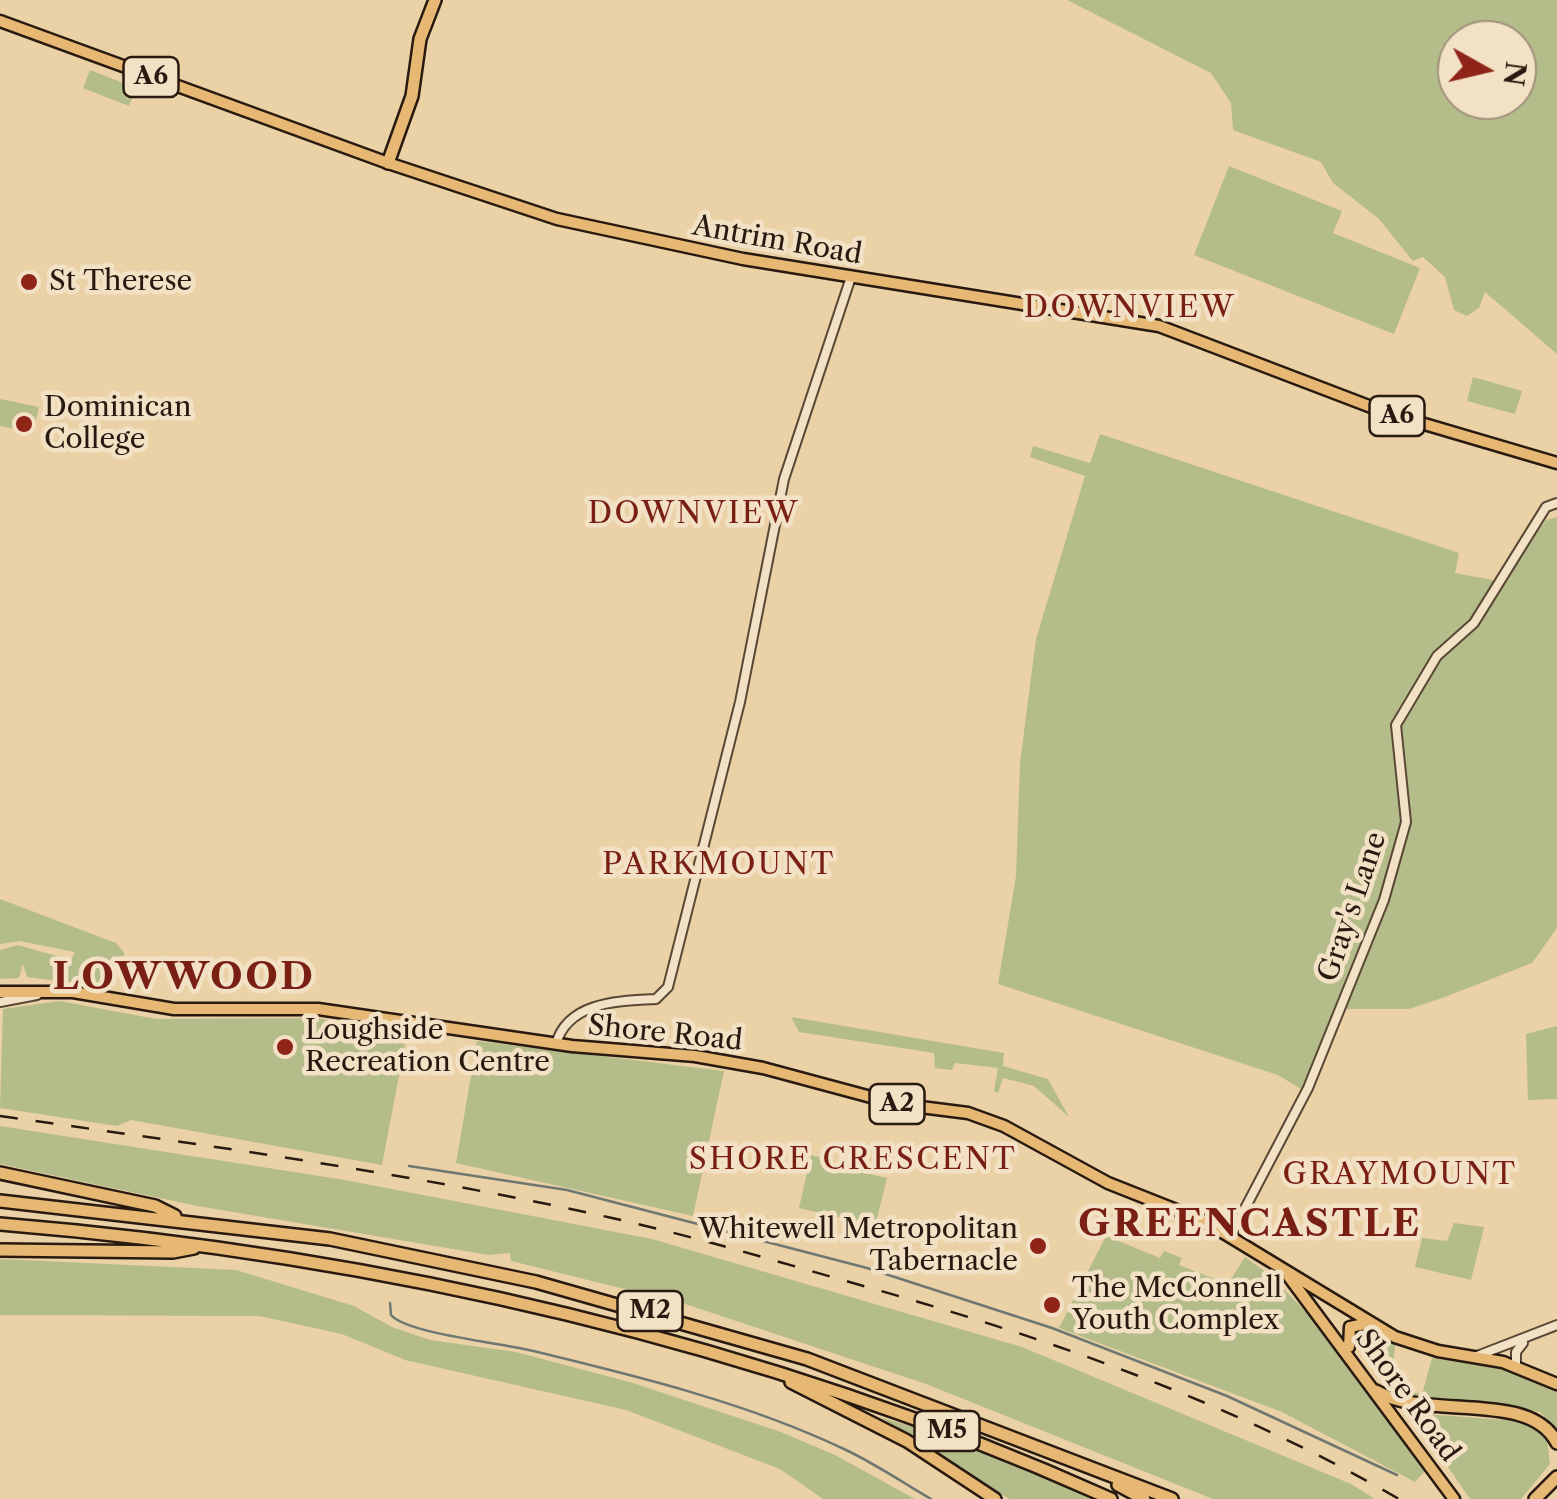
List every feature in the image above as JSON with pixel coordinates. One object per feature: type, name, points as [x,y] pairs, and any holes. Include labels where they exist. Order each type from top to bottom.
[{"type":"highway","points":[[388,162],[412,96],[420,39],[435,0]]},
{"type":"highway","points":[[0,1174],[155,1206],[179,1219]]},
{"type":"highway","name":"M2","points":[[0,1201],[179,1219],[446,1261],[653,1312],[807,1359],[1102,1476],[1172,1499]]},
{"type":"highway","name":"M2","points":[[0,1224],[203,1247],[462,1292],[780,1375],[907,1441],[994,1499]]},
{"type":"highway","points":[[0,1250],[174,1252],[203,1247]]},
{"type":"highway","name":"M5","points":[[780,1375],[914,1418],[1111,1499]]},
{"type":"highway","points":[[1376,1391],[1401,1403],[1522,1414],[1545,1425],[1557,1443]]},
{"type":"highway","points":[[1534,1499],[1553,1481],[1557,1464]]},
{"type":"highway","points":[[1102,1476],[1144,1499]]},
{"type":"main road","name":"Antrim Road","points":[[0,21],[388,162],[609,232],[1171,330],[1387,413],[1557,464]]},
{"type":"main road","name":"Shore Road","points":[[0,992],[56,990],[156,1008],[318,1009],[556,1044],[735,1062],[897,1104],[980,1116],[1108,1183],[1186,1213],[1369,1323],[1424,1348],[1516,1366],[1557,1384]]},
{"type":"main road","name":"Shore Road","points":[[1286,1272],[1454,1499]]},
{"type":"main road","points":[[1352,1358],[1347,1332],[1354,1323],[1369,1323]]},
{"type":"street","points":[[556,1044],[563,1026],[586,1010],[616,1000],[656,998],[668,987],[740,702],[784,479],[851,277]]},
{"type":"street","name":"Gray's Lane","points":[[1230,1237],[1308,1088],[1384,900],[1406,822],[1396,725],[1440,652],[1484,608],[1546,507],[1557,503]]},
{"type":"street","points":[[0,1002],[56,990]]},
{"type":"street","points":[[1477,1356],[1527,1340],[1557,1325]]},
{"type":"street","points":[[1516,1366],[1516,1352],[1527,1340]]},
{"type":"green space","points":[[1067,0],[1557,0],[1557,354],[1485,292],[1479,308],[1467,316],[1454,310],[1445,277],[1423,257],[1413,261],[1378,218],[1333,183],[1321,162],[1233,130],[1231,103],[1211,73]]},
{"type":"green space","points":[[90,70],[136,88],[129,106],[83,88]]},
{"type":"green space","points":[[1229,166],[1342,211],[1333,233],[1420,268],[1394,334],[1194,255]]},
{"type":"green space","points":[[1473,377],[1522,391],[1515,414],[1467,401]]},
{"type":"green space","points":[[0,399],[39,407],[33,433],[0,426]]},
{"type":"green space","points":[[1100,434],[1459,553],[1455,573],[1504,582],[1546,520],[1557,517],[1557,928],[1532,963],[1445,997],[1409,1009],[1338,1009],[1301,1089],[1278,1075],[998,984],[1016,876],[1020,763],[1036,639],[1085,476],[1030,457],[1033,446],[1090,463]]},
{"type":"green space","points":[[0,899],[116,943],[125,954],[112,967],[105,987],[27,977],[23,964],[19,978],[0,979],[0,950],[18,945],[71,960],[75,952],[20,941],[0,944]]},
{"type":"green space","points":[[60,1001],[156,1019],[316,1018],[387,1029],[386,1040],[405,1044],[382,1165],[131,1120],[117,1126],[0,1108],[3,1009]]},
{"type":"green space","points":[[791,1017],[1004,1053],[1003,1066],[1048,1079],[1069,1117],[1034,1086],[1003,1078],[998,1093],[994,1091],[998,1068],[955,1063],[952,1070],[935,1068],[934,1053],[799,1032]]},
{"type":"green space","points":[[1557,1026],[1557,1099],[1528,1100],[1526,1034]]},
{"type":"green space","points":[[477,1041],[724,1071],[693,1216],[456,1163]]},
{"type":"green space","points":[[0,1126],[345,1180],[652,1239],[1022,1347],[1351,1484],[1375,1499],[1213,1499],[926,1384],[685,1304],[511,1261],[510,1253],[489,1255],[197,1206],[0,1164]]},
{"type":"green space","points":[[811,1155],[834,1161],[834,1166],[887,1178],[875,1226],[799,1208]]},
{"type":"green space","points":[[1454,1223],[1484,1227],[1471,1280],[1415,1267],[1422,1238],[1447,1241]]},
{"type":"green space","points":[[1106,1236],[1160,1258],[1164,1251],[1182,1258],[1179,1265],[1228,1284],[1245,1257],[1270,1275],[1313,1319],[1317,1318],[1430,1466],[1415,1482],[1282,1412],[1059,1328]]},
{"type":"green space","points":[[0,1259],[236,1270],[354,1306],[392,1327],[430,1340],[516,1352],[633,1383],[781,1432],[835,1455],[915,1499],[823,1499],[780,1469],[626,1410],[405,1360],[342,1334],[259,1316],[0,1315]]},
{"type":"green space","points":[[1353,1329],[1395,1344],[1392,1388],[1422,1394],[1432,1358],[1505,1369],[1557,1390],[1557,1431],[1540,1412],[1396,1400],[1353,1341]]},
{"type":"green space","points":[[1411,1413],[1532,1422],[1547,1438],[1550,1464],[1521,1499],[1470,1499]]},
{"type":"green space","points":[[880,1417],[940,1435],[1094,1499],[1009,1499]]},
{"type":"waterway","points":[[409,1166],[567,1190],[867,1268],[1052,1328],[1227,1396],[1397,1475]]},
{"type":"waterway","points":[[390,1303],[391,1315],[415,1327],[609,1370],[768,1417],[855,1454],[931,1499]]},
{"type":"railway","points":[[0,1116],[460,1187],[708,1242],[936,1307],[1140,1377],[1272,1433],[1399,1499]]},
{"type":"place","name":"St Therese","points":[[29,282]]},
{"type":"place","name":"Dominican College","points":[[24,424]]},
{"type":"place","name":"Loughside Recreation Centre","points":[[285,1047]]},
{"type":"place","name":"Whitewell Metropolitan Tabernacle","points":[[1038,1246]]},
{"type":"place","name":"The McConnell Youth Complex","points":[[1052,1305]]},
{"type":"district","name":"DOWNVIEW","points":[[1130,308]]},
{"type":"district","name":"DOWNVIEW","points":[[694,514]]},
{"type":"district","name":"PARKMOUNT","points":[[719,865]]},
{"type":"district","name":"LOWWOOD","points":[[184,978]]},
{"type":"district","name":"SHORE CRESCENT","points":[[853,1160]]},
{"type":"district","name":"GRAYMOUNT","points":[[1400,1175]]},
{"type":"district","name":"GREENCASTLE","points":[[1250,1225]]}]
